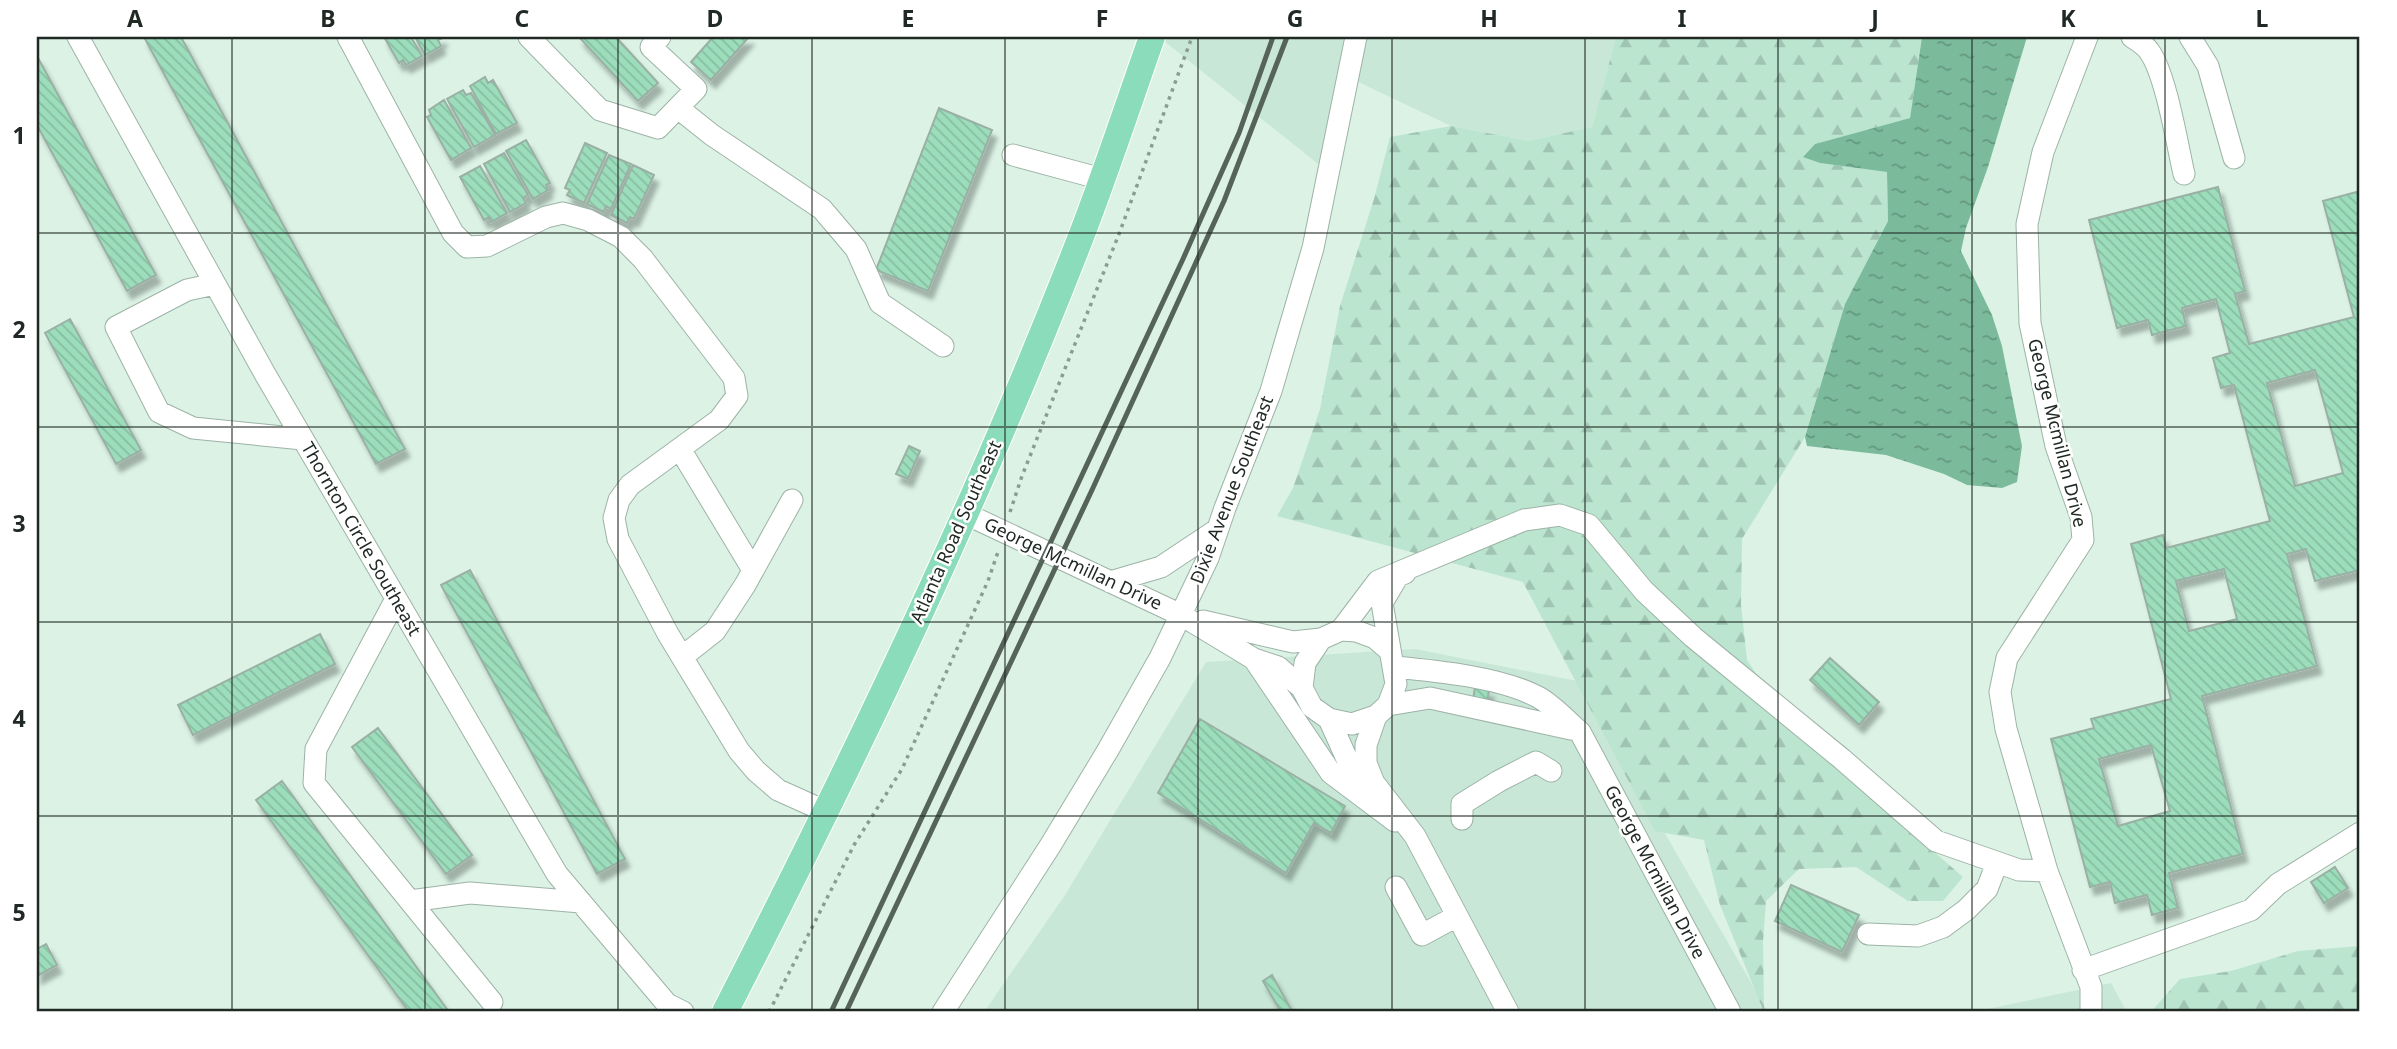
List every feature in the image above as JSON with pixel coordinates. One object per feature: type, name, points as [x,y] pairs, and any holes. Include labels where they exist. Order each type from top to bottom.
[{"type":"main road","name":"Atlanta Road Southeast","points":[[725,1012],[827,813],[966,514],[1078,245],[1152,37]]},
{"type":"street","name":"Thornton Circle Southeast","points":[[78,37],[303,439],[557,874],[667,1004],[683,1012]]},
{"type":"street","points":[[348,37],[453,233],[467,247],[487,246],[546,217],[563,213],[588,220],[621,237],[643,259],[734,378],[737,396],[719,420],[630,485],[619,500],[614,518],[618,539],[682,657],[739,751],[778,790],[827,813]]},
{"type":"street","points":[[529,37],[600,110],[658,128],[696,89],[651,47],[660,37]]},
{"type":"street","name":"Dixie Avenue Southeast","points":[[943,1012],[1102,760],[1160,658],[1208,558],[1271,391],[1313,248],[1356,37]]},
{"type":"street","name":"George Mcmillan Drive","points":[[2087,37],[2043,152],[2027,223],[2030,323],[2056,446],[2081,517],[2083,541],[2007,658],[2000,692],[2006,729],[2047,871],[2091,987],[2091,1012]]},
{"type":"street","points":[[2132,37],[2148,50],[2154,60],[2184,174]]},
{"type":"street","points":[[2190,37],[2208,66],[2234,158]]},
{"type":"street","points":[[678,108],[712,135],[822,209],[856,249],[880,303],[943,346]]},
{"type":"street","points":[[1013,155],[1102,179]]},
{"type":"street","points":[[215,284],[187,290],[116,327],[159,412],[193,428],[303,439]]},
{"type":"street","points":[[680,449],[753,570]]},
{"type":"street","points":[[682,657],[715,631],[792,500]]},
{"type":"street","name":"George Mcmillan Drive","points":[[966,514],[1181,615],[1254,659],[1278,667],[1302,688],[1312,707],[1329,719],[1364,798]]},
{"type":"street","points":[[1341,630],[1378,581],[1524,520],[1560,515],[1589,524],[1644,591],[1693,637],[1842,759],[1936,841],[2019,870],[2047,871]]},
{"type":"street","points":[[1508,1012],[1415,836],[1374,783],[1366,763],[1366,745],[1396,684],[1382,603],[1398,576],[1524,520]]},
{"type":"street","points":[[1110,582],[1161,567],[1218,529]]},
{"type":"street","points":[[396,599],[316,749],[314,783],[492,1002]]},
{"type":"street","name":"George Mcmillan Drive","points":[[1181,615],[1293,642],[1321,639],[1341,630],[1356,631],[1375,638],[1392,659],[1434,671],[1516,687],[1541,698],[1580,732],[1730,1012]]},
{"type":"street","points":[[1302,688],[1305,663],[1321,639]]},
{"type":"street","name":"George Mcmillan Drive","points":[[1254,659],[1331,773],[1415,836]]},
{"type":"street","points":[[1329,719],[1352,724],[1382,710],[1430,698],[1580,732]]},
{"type":"street","points":[[1462,819],[1462,804],[1499,781],[1536,762],[1552,771]]},
{"type":"street","points":[[2083,970],[2250,910],[2278,884],[2360,832]]},
{"type":"street","points":[[1868,934],[1919,936],[1943,927],[1966,910],[1987,889],[1997,863]]},
{"type":"street","points":[[1396,887],[1422,935],[1457,916]]},
{"type":"street","points":[[410,901],[470,892],[581,902]]},
{"type":"shaded area","points":[[1159,37],[1616,37],[1592,127],[1528,141],[1451,126],[1350,78],[1327,171]]},
{"type":"shaded area","points":[[1415,649],[1577,681],[1768,1012],[984,1012],[1065,895],[1206,662]]},
{"type":"shaded area","points":[[2111,983],[2127,1012],[1973,1012]]},
{"type":"green space","points":[[1616,37],[1922,37],[1910,118],[1815,144],[1804,156],[1820,163],[1887,172],[1888,221],[1845,304],[1805,437],[1742,539],[1741,605],[1747,660],[1793,729],[1963,877],[1943,901],[1908,901],[1856,867],[1799,869],[1766,901],[1763,942],[1764,1012],[1720,905],[1704,840],[1655,831],[1523,582],[1277,516],[1293,488],[1320,409],[1340,306],[1374,199],[1390,137],[1451,126],[1528,141],[1592,127]]},
{"type":"green space","points":[[2360,946],[2360,1012],[2151,1012],[2180,979],[2231,971],[2298,951]]},
{"type":"water","points":[[1922,37],[2027,37],[1961,251],[1992,315],[2002,346],[2022,446],[2017,482],[2002,488],[1967,485],[1944,474],[1886,455],[1807,446],[1805,437],[1845,304],[1888,221],[1887,172],[1820,163],[1803,157],[1815,144],[1910,118]]},
{"type":"building","points":[[144,37],[181,37],[405,449],[376,464]]},
{"type":"building","points":[[384,37],[411,37],[422,56],[406,65],[403,60],[399,63]]},
{"type":"building","points":[[415,37],[443,38],[438,40],[441,46],[425,55]]},
{"type":"building","points":[[579,37],[616,37],[658,83],[638,101]]},
{"type":"building","points":[[713,37],[749,37],[711,80],[691,62]]},
{"type":"building","points":[[37,56],[156,275],[127,291],[37,125]]},
{"type":"building","points":[[485,77],[488,83],[493,80],[517,123],[496,134],[470,86]]},
{"type":"building","points":[[463,90],[466,95],[471,93],[495,135],[474,147],[447,99]]},
{"type":"building","points":[[444,100],[471,148],[451,160],[427,117],[431,115],[429,110]]},
{"type":"building","points":[[939,108],[992,130],[928,291],[876,270]]},
{"type":"building","points":[[526,140],[550,183],[546,185],[548,190],[533,199],[506,151]]},
{"type":"building","points":[[585,143],[607,153],[584,203],[567,195],[570,190],[565,188]]},
{"type":"building","points":[[504,153],[528,195],[523,198],[526,203],[510,212],[484,164]]},
{"type":"building","points":[[609,155],[631,164],[611,209],[606,206],[604,212],[587,204]]},
{"type":"building","points":[[633,165],[654,175],[634,219],[630,217],[627,223],[611,215]]},
{"type":"building","points":[[480,166],[507,213],[491,222],[489,217],[484,220],[460,177]]},
{"type":"building","points":[[2218,187],[2245,291],[2235,294],[2249,344],[2354,317],[2323,201],[2360,191],[2360,570],[2315,581],[2306,549],[2287,554],[2317,666],[2202,696],[2243,854],[2169,873],[2178,908],[2152,915],[2147,895],[2115,903],[2110,882],[2090,887],[2051,739],[2094,728],[2091,719],[2171,699],[2131,544],[2163,535],[2166,548],[2270,521],[2234,385],[2221,388],[2213,358],[2230,353],[2216,299],[2182,308],[2186,326],[2152,335],[2148,320],[2117,328],[2089,220]],"holes":[[[2315,370],[2343,473],[2295,486],[2267,383]],[[2224,569],[2237,619],[2189,631],[2176,581]],[[2151,745],[2170,811],[2118,826],[2099,759]]]},
{"type":"building","points":[[70,319],[141,450],[116,464],[45,333]]},
{"type":"building","points":[[909,446],[920,451],[908,479],[896,474]]},
{"type":"building","points":[[470,570],[625,859],[597,874],[441,585]]},
{"type":"building","points":[[320,634],[335,664],[193,735],[178,705]]},
{"type":"building","points":[[1830,658],[1879,702],[1859,725],[1810,680]]},
{"type":"building","points":[[1475,687],[1489,690],[1487,703],[1473,700]]},
{"type":"building","points":[[1200,719],[1345,806],[1331,833],[1314,823],[1286,873],[1158,793]]},
{"type":"building","points":[[378,728],[472,855],[446,874],[352,747]]},
{"type":"building","points":[[282,781],[449,1012],[409,1012],[256,800]]},
{"type":"building","points":[[2335,867],[2348,888],[2324,903],[2311,882]]},
{"type":"building","points":[[1791,885],[1859,915],[1842,952],[1775,921]]},
{"type":"building","points":[[46,944],[57,965],[37,976],[37,949]]},
{"type":"building","points":[[1272,975],[1292,1011],[1281,1012],[1263,981]]},
{"type":"railway","points":[[831,1012],[1183,259],[1239,133],[1273,37]]},
{"type":"railway","points":[[846,1012],[1092,490],[1224,201],[1287,37]]}]
